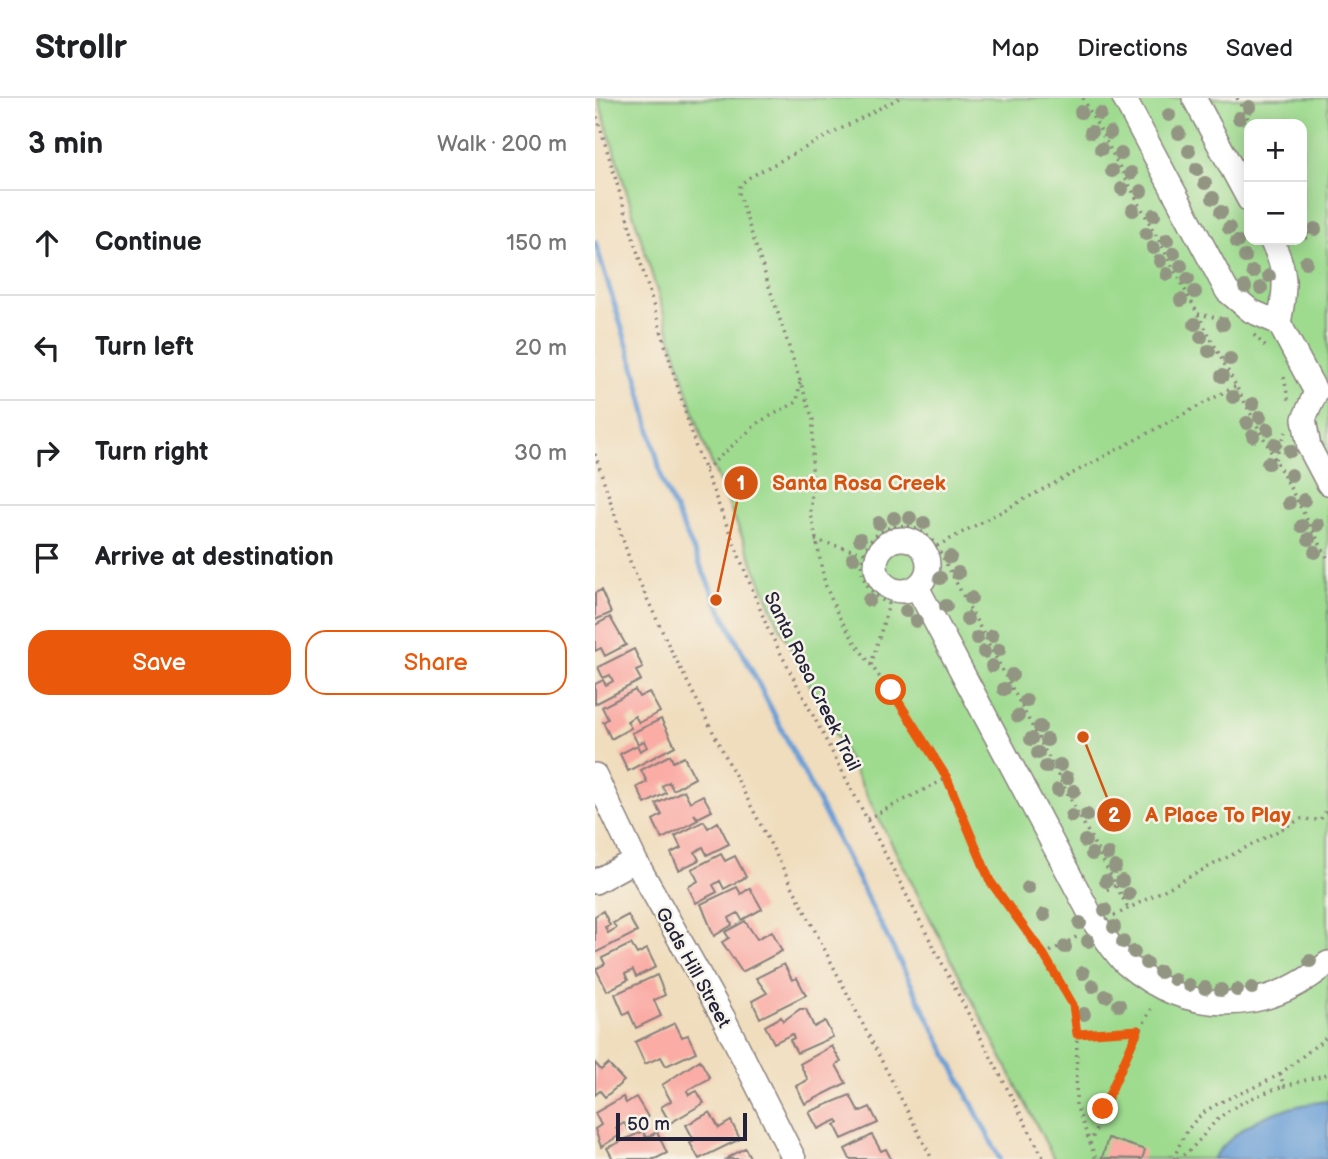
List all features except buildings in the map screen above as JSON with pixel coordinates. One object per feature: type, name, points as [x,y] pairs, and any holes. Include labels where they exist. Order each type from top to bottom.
[{"type":"street","points":[[1123,98],[1227,291],[1251,311],[1279,323],[1322,393],[1304,419],[1309,447],[1328,483]]},
{"type":"street","points":[[1194,98],[1244,191]]},
{"type":"street","points":[[1274,245],[1282,261],[1286,289],[1279,323]]},
{"type":"street","points":[[917,587],[1097,925],[1124,962],[1174,995],[1199,1001],[1226,1003],[1268,999],[1311,977],[1328,962]]},
{"type":"street","name":"Gads Hill Street","points":[[595,775],[635,860],[723,1017],[794,1159]]},
{"type":"street","points":[[595,882],[635,860]]},
{"type":"path","points":[[899,98],[750,177],[740,185],[742,208],[813,420],[811,514],[825,584],[838,615],[923,736],[947,778],[990,881],[1044,955],[1073,1005],[1077,1034],[1076,1105],[1096,1159]]},
{"type":"path","points":[[1083,98],[1328,559]]},
{"type":"path","points":[[1237,98],[1248,119]]},
{"type":"path","name":"Santa Rosa Creek Trail","points":[[595,110],[705,470],[768,629],[1044,1159]]},
{"type":"path","points":[[1198,314],[1214,315],[1239,325]]},
{"type":"path","points":[[1251,332],[1272,353]]},
{"type":"path","points":[[1283,374],[1289,413]]},
{"type":"path","points":[[705,470],[759,422],[797,402],[801,380]]},
{"type":"path","points":[[937,546],[1236,386]]},
{"type":"path","points":[[1275,459],[1288,421]]},
{"type":"path","points":[[595,454],[631,564],[669,646],[932,1159]]},
{"type":"path","points":[[815,540],[863,553]]},
{"type":"path","points":[[961,616],[971,611]]},
{"type":"path","points":[[867,819],[947,778]]},
{"type":"path","points":[[1110,918],[1301,819],[1320,820],[1328,808]]},
{"type":"path","points":[[1107,890],[1116,886]]},
{"type":"path","points":[[1044,955],[1085,932]]},
{"type":"path","points":[[1090,1144],[1138,1030],[1151,1009]]},
{"type":"path","points":[[1077,1034],[1138,1030]]},
{"type":"path","points":[[1175,1159],[1189,1124],[1201,1113],[1280,1074],[1328,1036]]},
{"type":"path","points":[[1280,1074],[1284,1086]]},
{"type":"path","points":[[1175,1159],[1191,1149],[1217,1119],[1240,1105],[1284,1086],[1328,1074]]},
{"type":"green space","points":[[598,98],[1328,98],[1328,1159],[1054,1159],[778,623],[704,445]]},
{"type":"water","points":[[1328,1101],[1328,1159],[1212,1159],[1237,1134],[1263,1117],[1293,1107]]},
{"type":"waterway","points":[[595,242],[636,373],[663,483],[716,600],[1000,1159]]},
{"type":"place","name":"Santa Rosa Creek","points":[[716,600]]},
{"type":"place","name":"A Place To Play","points":[[1083,737]]},
{"type":"route","points":[[891,690],[936,756],[990,881],[1044,955],[1073,1005],[1077,1034],[1138,1030],[1103,1109]]}]
